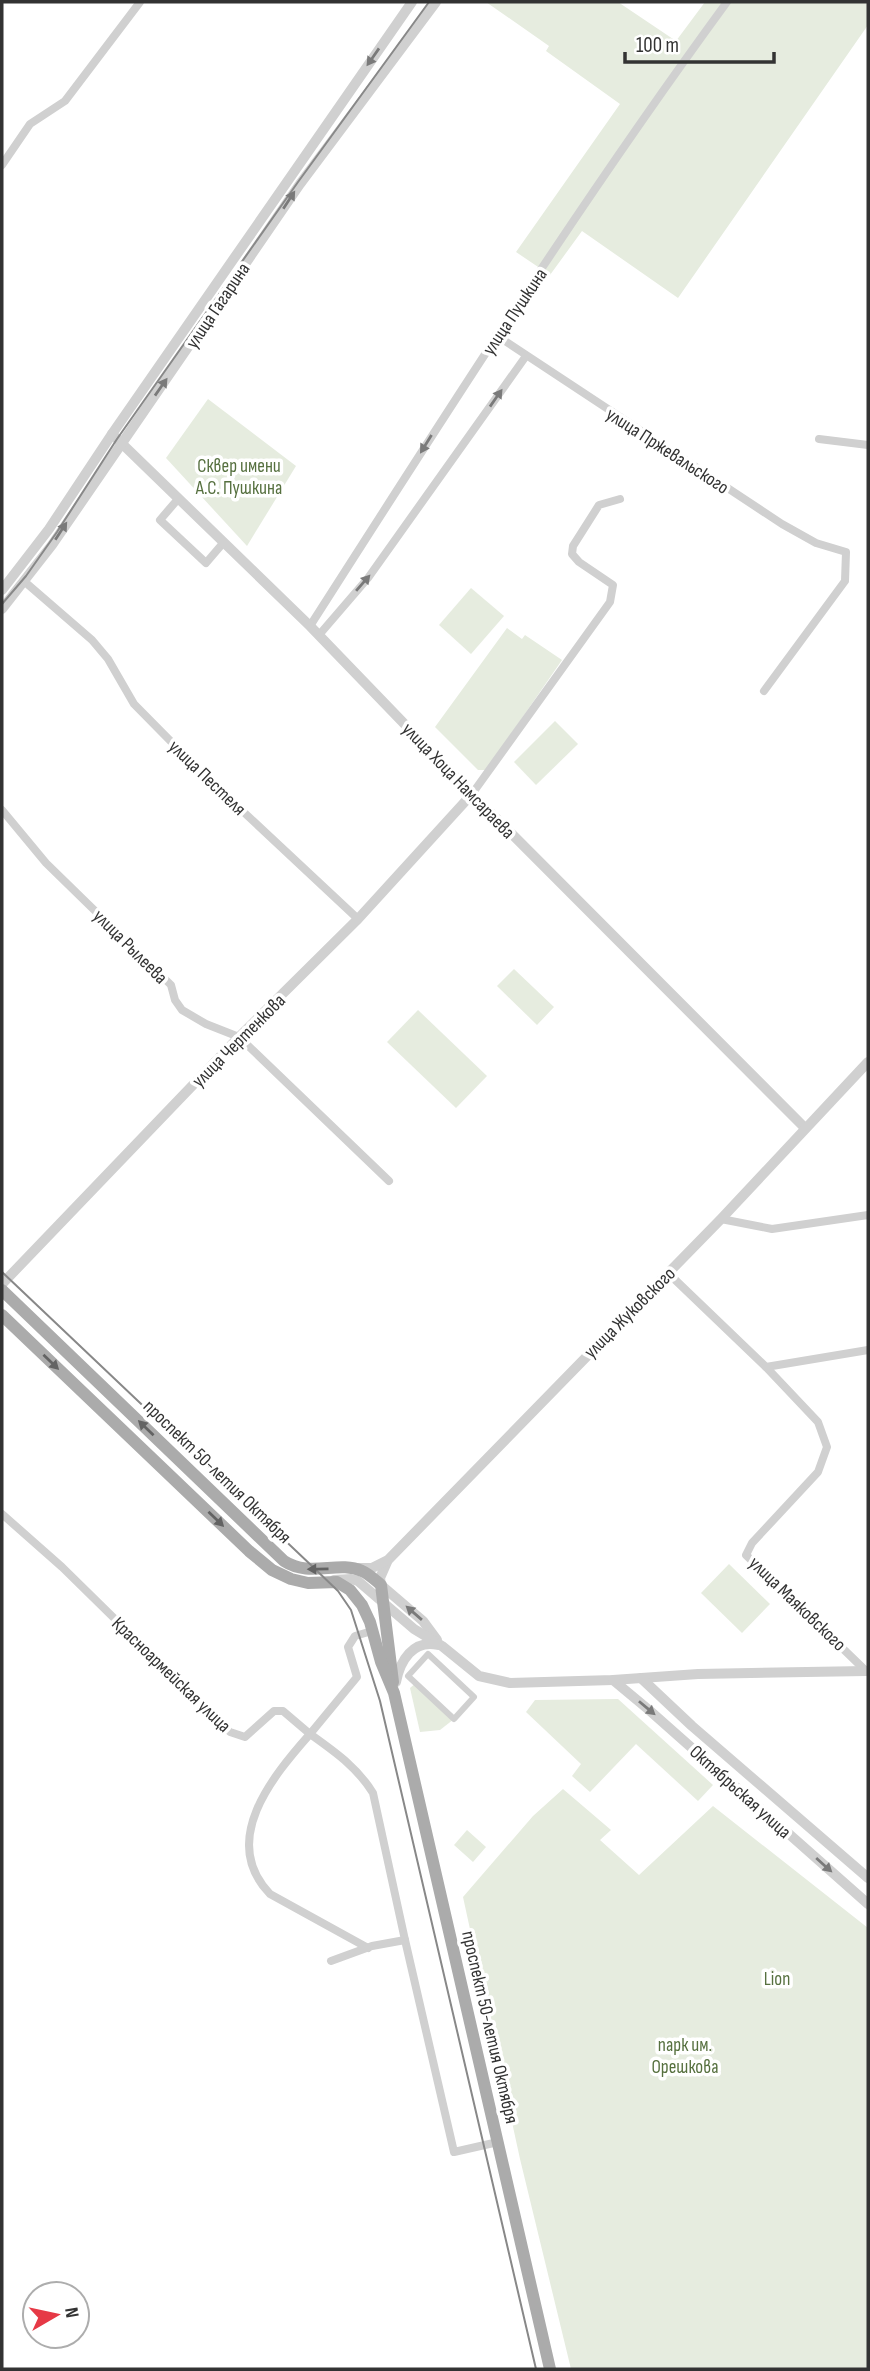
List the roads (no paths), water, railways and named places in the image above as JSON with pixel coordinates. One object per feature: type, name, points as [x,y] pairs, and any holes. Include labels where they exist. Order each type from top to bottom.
[{"type":"main road","name":"проспект 50-летия Октября","points":[[2,1290],[284,1561],[308,1570],[351,1568]]},
{"type":"main road","name":"проспект 50-летия Октября","points":[[2,1315],[272,1570],[308,1583],[337,1582],[350,1590],[362,1605],[394,1693],[550,2369]]},
{"type":"main road","points":[[351,1568],[364,1571],[381,1585]]},
{"type":"main road","name":"проспект 50-летия Октября","points":[[381,1585],[393,1665],[394,1693]]},
{"type":"street","points":[[2,165],[30,124],[65,101],[140,2]]},
{"type":"street","name":"улица Гагарина","points":[[2,590],[49,529],[412,2]]},
{"type":"street","name":"улица Гагарина","points":[[2,609],[25,582],[300,184],[436,2]]},
{"type":"street","name":"улица Пушкина","points":[[310,626],[489,345],[727,2]]},
{"type":"street","name":"улица Пржевальского","points":[[496,335],[782,524],[816,543],[846,552],[845,581],[764,691]]},
{"type":"street","name":"улица Пушкина","points":[[318,635],[368,578],[526,356]]},
{"type":"street","name":"улица Хоца Намсараева","points":[[112,434],[310,626],[472,794],[805,1128]]},
{"type":"street","points":[[819,439],[868,445]]},
{"type":"street","points":[[178,499],[160,520],[206,563],[224,542]]},
{"type":"street","points":[[472,794],[610,602],[613,585],[572,554],[573,547],[600,505],[620,499]]},
{"type":"street","name":"улица Пестеля","points":[[25,582],[73,621],[108,659],[134,704],[204,775],[358,919]]},
{"type":"street","name":"улица Чертенкова","points":[[2,1284],[239,1037],[358,919],[472,794]]},
{"type":"street","name":"улица Рылеева","points":[[2,810],[46,863],[171,985],[175,1000],[182,1010],[206,1024],[239,1037],[389,1181]]},
{"type":"street","name":"улица Жуковского","points":[[388,1560],[721,1219],[867,1064]]},
{"type":"street","points":[[721,1219],[772,1229],[868,1215]]},
{"type":"street","points":[[668,1273],[766,1367],[868,1350]]},
{"type":"street","name":"улица Маяковского","points":[[766,1367],[818,1422],[827,1447],[818,1472],[752,1543],[746,1555],[867,1671]]},
{"type":"street","name":"Красноармейская улица","points":[[2,1514],[62,1567],[230,1732],[245,1737],[268,1715],[274,1711],[283,1711],[310,1734]]},
{"type":"street","points":[[351,1568],[372,1568],[388,1560]]},
{"type":"street","points":[[388,1560],[380,1578],[381,1585],[423,1621],[442,1646]]},
{"type":"street","points":[[327,1581],[358,1581],[414,1629],[486,1679],[532,1684],[698,1674],[867,1671]]},
{"type":"street","points":[[368,1948],[270,1894],[258,1882],[250,1844],[252,1819],[275,1775],[357,1677],[348,1647],[355,1636],[372,1631]]},
{"type":"street","points":[[394,1693],[399,1666],[408,1653],[418,1646],[442,1646]]},
{"type":"street","points":[[428,1654],[474,1697],[454,1719],[408,1676],[428,1654]]},
{"type":"street","name":"Октябрьская улица","points":[[641,1678],[692,1726],[868,1878]]},
{"type":"street","name":"Октябрьская улица","points":[[612,1680],[868,1904]]},
{"type":"street","points":[[681,1738],[692,1726]]},
{"type":"street","points":[[310,1734],[363,1776],[373,1793],[454,2152],[498,2142]]},
{"type":"street","points":[[754,1803],[766,1790]]},
{"type":"street","points":[[331,1961],[368,1948],[405,1940]]},
{"type":"tram line","points":[[2,604],[26,576],[117,439],[429,2]]},
{"type":"tram line","points":[[2,1272],[338,1591],[351,1610],[380,1701],[536,2369]]},
{"type":"park label","name":"Сквер имени А.С. Пушкина","points":[[239,476]]},
{"type":"park label","name":"Lion","points":[[777,1978]]},
{"type":"park label","name":"парк им. Орешкова","points":[[685,2055]]}]
